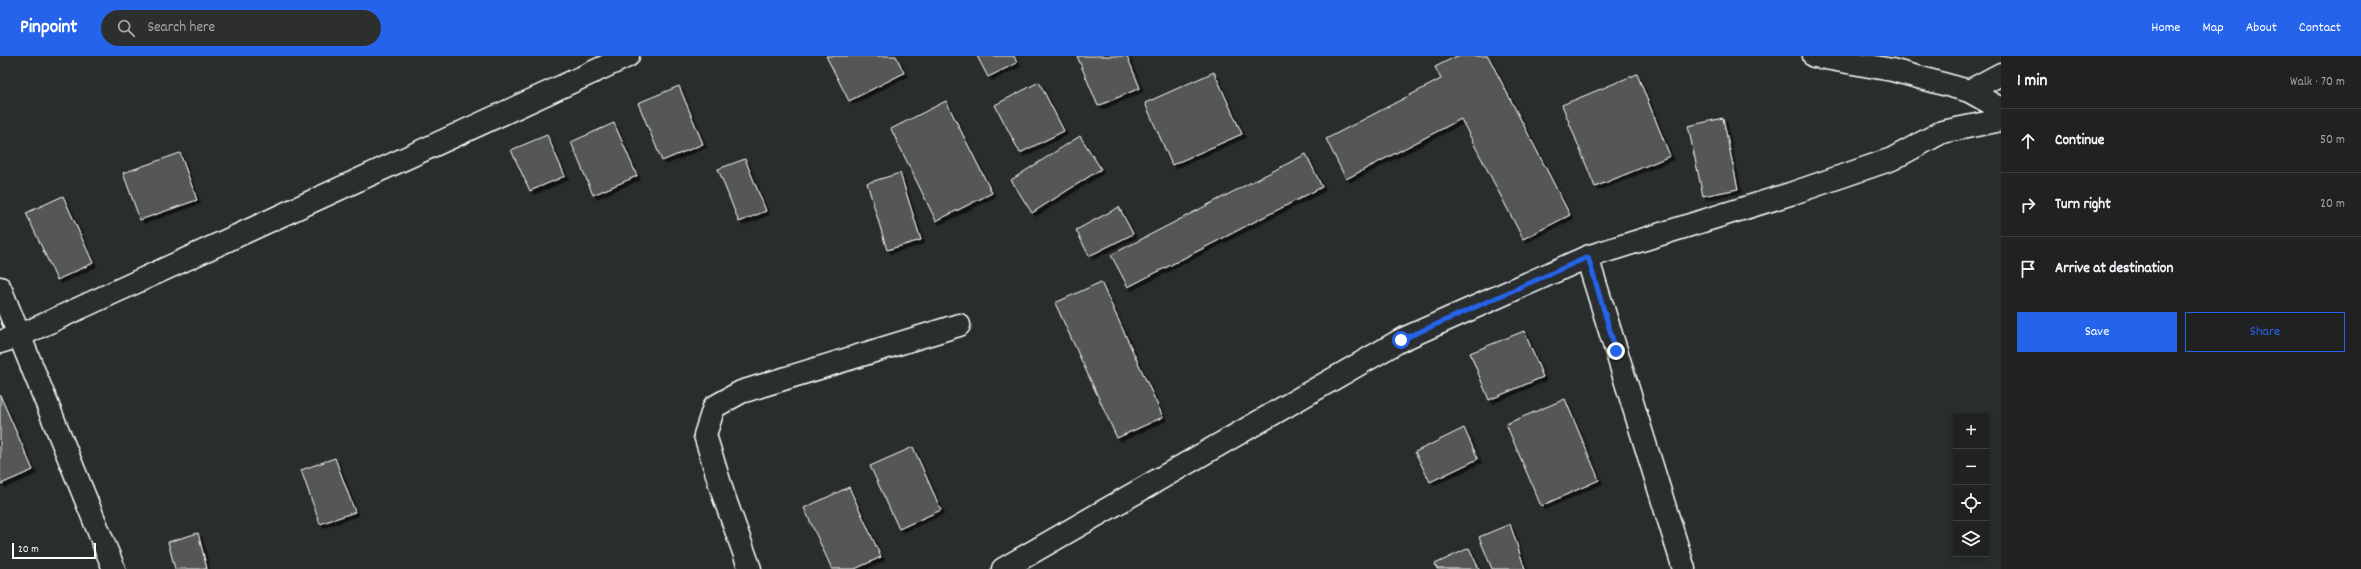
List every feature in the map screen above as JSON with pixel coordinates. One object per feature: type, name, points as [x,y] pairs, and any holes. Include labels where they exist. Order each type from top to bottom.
[{"type":"street","points":[[10,339],[628,56]]},
{"type":"street","points":[[1814,56],[1892,70],[1969,91],[2001,109]]},
{"type":"street","points":[[1969,91],[2001,74]]},
{"type":"street","points":[[1003,569],[1401,340],[1588,257],[1790,194],[1892,159],[1942,132],[2001,120]]},
{"type":"street","points":[[1588,257],[1684,569]]},
{"type":"street","points":[[0,288],[10,339],[114,569]]},
{"type":"street","points":[[750,569],[723,494],[705,435],[714,406],[741,392],[959,325]]},
{"type":"building","points":[[826,56],[896,56],[904,73],[849,101]]},
{"type":"building","points":[[977,56],[1014,56],[1017,63],[988,77]]},
{"type":"building","points":[[1077,56],[1127,56],[1140,88],[1098,106]]},
{"type":"building","points":[[1457,56],[1488,56],[1570,215],[1523,239],[1461,119],[1346,179],[1326,139],[1441,79],[1435,67]]},
{"type":"building","points":[[1214,72],[1242,134],[1172,165],[1145,103]]},
{"type":"building","points":[[1637,74],[1670,156],[1595,187],[1562,105]]},
{"type":"building","points":[[1039,82],[1064,131],[1020,153],[995,105]]},
{"type":"building","points":[[679,86],[703,144],[662,161],[638,103]]},
{"type":"building","points":[[946,101],[992,193],[936,221],[891,129]]},
{"type":"building","points":[[1723,118],[1738,189],[1703,196],[1688,126]]},
{"type":"building","points":[[614,123],[637,176],[593,195],[571,142]]},
{"type":"building","points":[[547,135],[565,176],[530,191],[511,150]]},
{"type":"building","points":[[1080,136],[1101,169],[1032,213],[1011,180]]},
{"type":"building","points":[[180,153],[197,200],[140,220],[123,173]]},
{"type":"building","points":[[1306,154],[1322,187],[1128,287],[1111,255]]},
{"type":"building","points":[[745,159],[766,211],[739,222],[718,169]]},
{"type":"building","points":[[900,173],[921,240],[887,250],[867,183]]},
{"type":"building","points":[[63,196],[93,263],[57,280],[26,213]]},
{"type":"building","points":[[1119,207],[1133,234],[1089,256],[1076,230]]},
{"type":"building","points":[[1101,282],[1163,417],[1117,438],[1055,303]]},
{"type":"building","points":[[1524,331],[1543,377],[1489,400],[1470,353]]},
{"type":"building","points":[[0,395],[33,470],[1,484],[0,481]]},
{"type":"building","points":[[1565,399],[1599,480],[1541,506],[1506,424]]},
{"type":"building","points":[[1464,428],[1478,459],[1430,482],[1415,452]]},
{"type":"building","points":[[913,447],[941,510],[899,529],[870,466]]},
{"type":"building","points":[[335,458],[355,512],[320,524],[301,470]]},
{"type":"building","points":[[849,487],[881,557],[855,569],[832,569],[804,508]]},
{"type":"building","points":[[1510,524],[1525,569],[1492,569],[1479,537]]},
{"type":"building","points":[[198,533],[207,569],[175,569],[168,542]]},
{"type":"building","points":[[1469,548],[1479,569],[1437,569],[1435,564]]},
{"type":"route","points":[[1401,340],[1588,257],[1616,351]]}]
